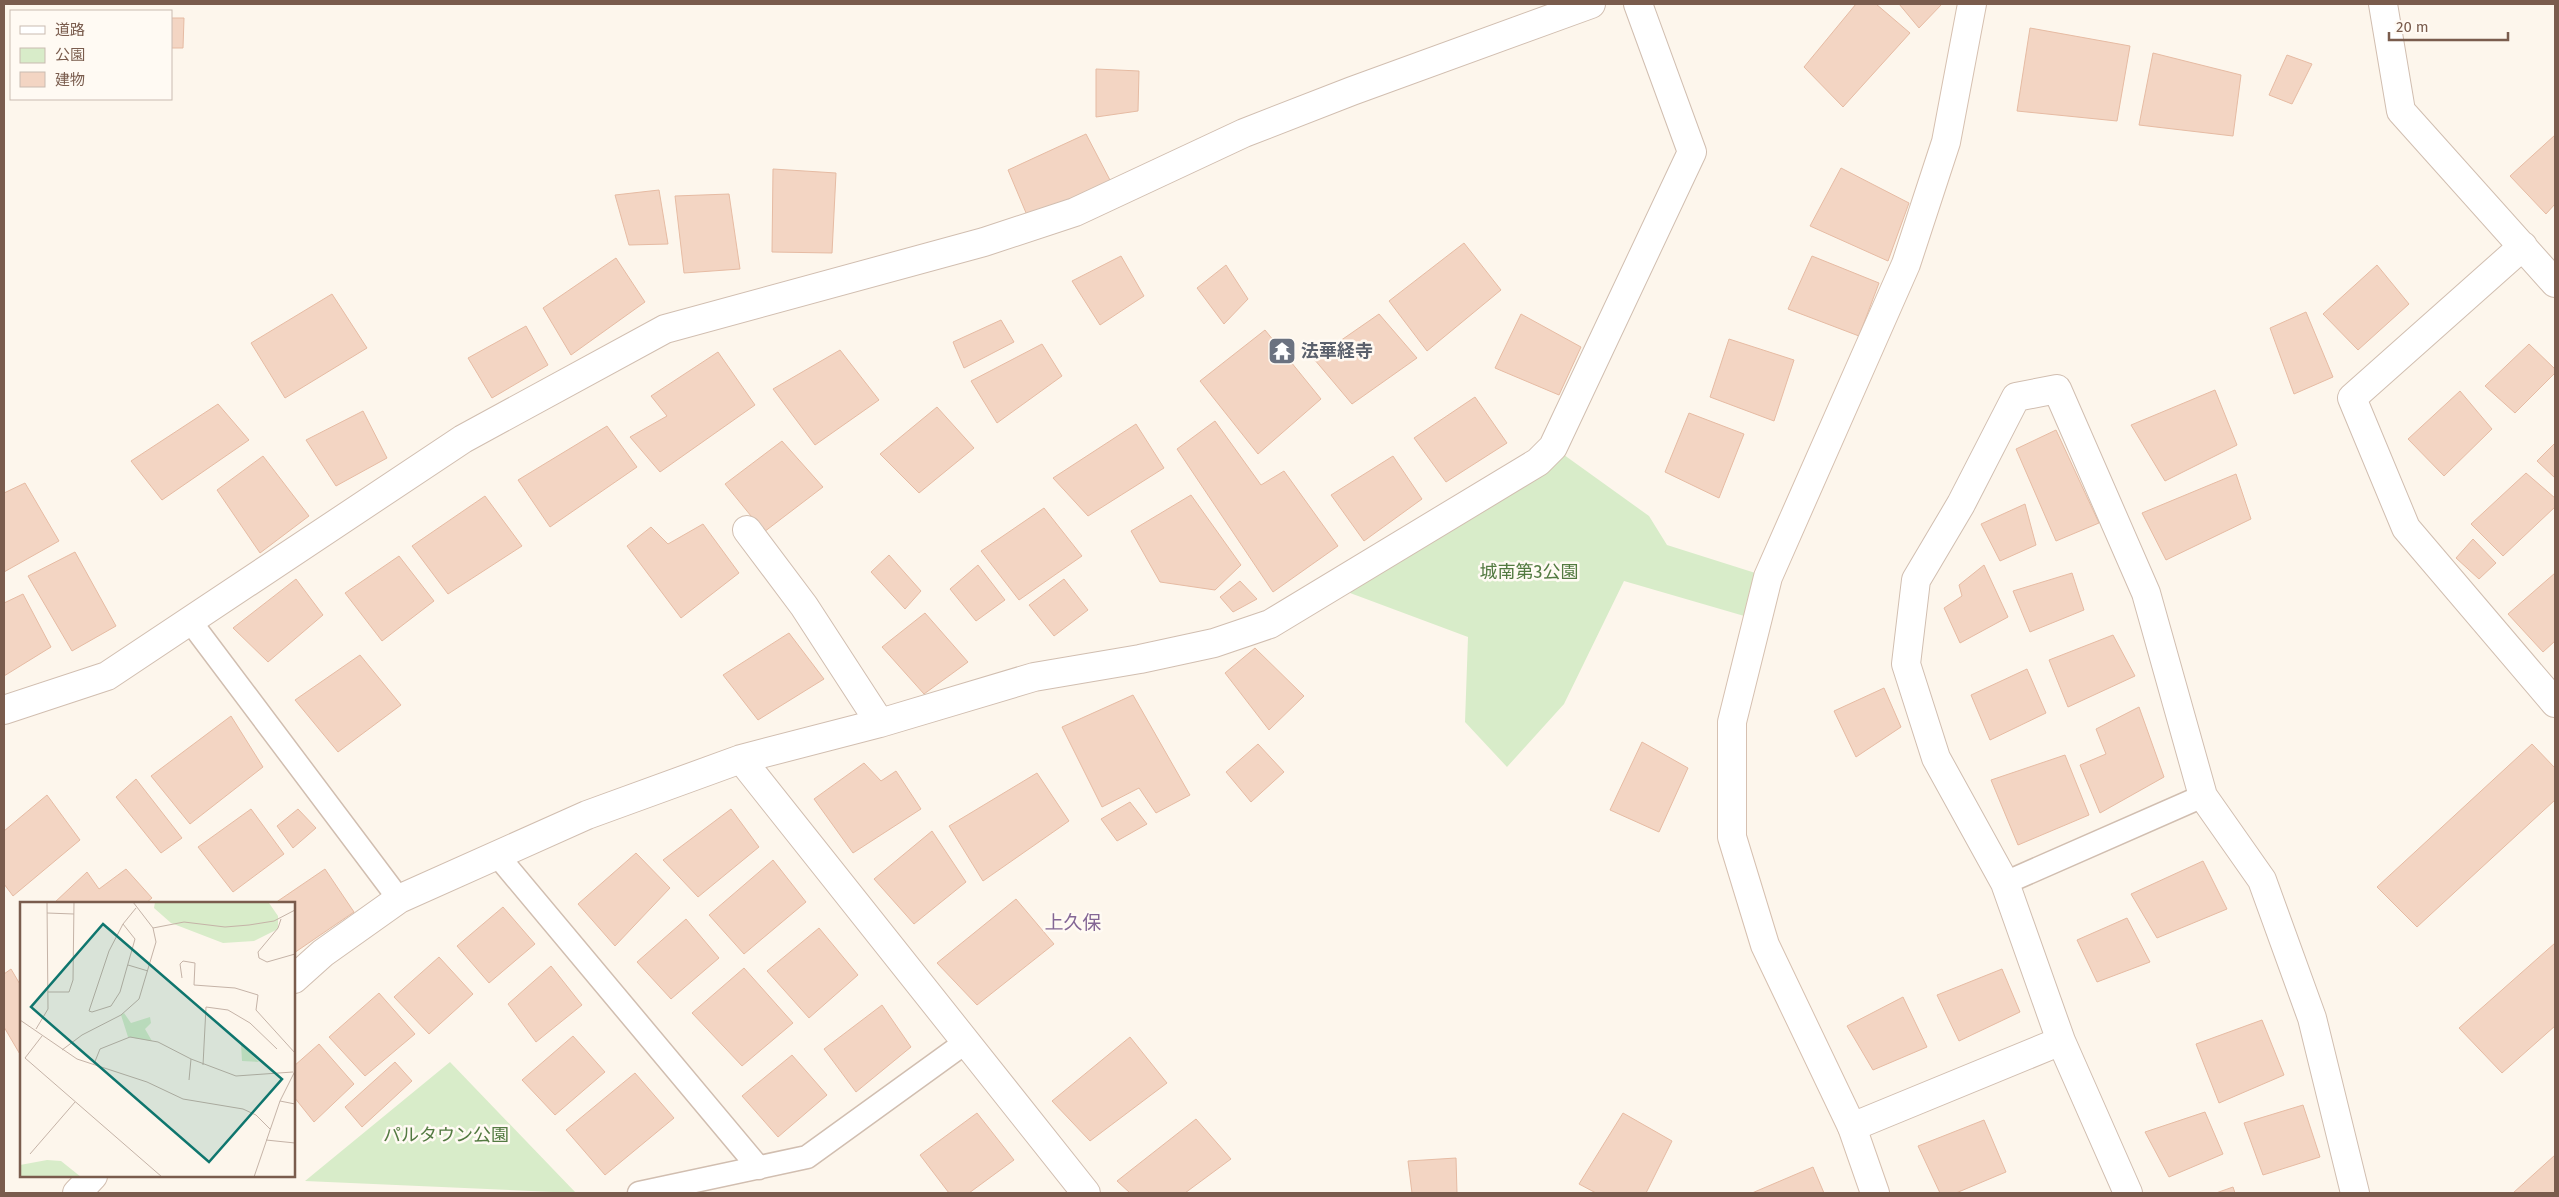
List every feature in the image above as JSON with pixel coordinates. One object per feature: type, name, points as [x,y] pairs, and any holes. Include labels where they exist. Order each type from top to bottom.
[{"type":"street","points":[[4,710],[107,676],[463,439],[665,329],[984,242],[1075,212],[1244,133],[1352,90],[1591,4]]},
{"type":"street","points":[[295,978],[323,953],[399,898],[587,816],[741,758],[880,722],[1034,677],[1140,659],[1214,643],[1270,624],[1538,462],[1553,447],[1692,152],[1638,4]]},
{"type":"street","points":[[1876,1193],[1852,1127],[1765,945],[1734,846],[1732,837],[1732,722],[1768,577],[1906,264],[1946,142],[1972,4]]},
{"type":"street","points":[[2383,4],[2401,111],[2555,283]]},
{"type":"street","points":[[2522,246],[2352,398],[2406,528],[2555,703]]},
{"type":"street","points":[[2128,1193],[2061,1041],[2005,882],[1936,758],[1906,664],[1916,580],[1961,504],[2016,397],[2057,389],[2146,593],[2203,796],[2262,880],[2312,1018],[2355,1193]]},
{"type":"street","points":[[748,530],[804,606],[880,722]]},
{"type":"street","points":[[741,758],[1086,1193]]},
{"type":"street","points":[[1852,1127],[2061,1041]]},
{"type":"street","points":[[77,1193],[92,1177]]},
{"type":"lane","points":[[190,621],[399,898]]},
{"type":"lane","points":[[2005,882],[2203,796]]},
{"type":"lane","points":[[497,855],[759,1168]]},
{"type":"lane","points":[[639,1193],[807,1157],[966,1042]]},
{"type":"green space","name":"城南第3公園","points":[[1553,447],[1649,516],[1667,545],[1768,577],[1758,620],[1624,581],[1564,704],[1507,767],[1465,722],[1468,637],[1334,587]]},
{"type":"green space","name":"パルタウン公園","points":[[450,1062],[576,1193],[305,1181]]},
{"type":"building","points":[[1856,4],[1876,4],[1910,33],[1843,107],[1804,67]]},
{"type":"building","points":[[1899,4],[1942,4],[1919,28]]},
{"type":"building","points":[[172,18],[184,18],[183,48],[172,48]]},
{"type":"building","points":[[2030,28],[2130,46],[2117,121],[2017,111]]},
{"type":"building","points":[[2153,53],[2241,75],[2233,136],[2139,125]]},
{"type":"building","points":[[2287,55],[2312,64],[2292,104],[2269,95]]},
{"type":"building","points":[[1096,69],[1139,71],[1138,111],[1096,117]]},
{"type":"building","points":[[1086,134],[1111,182],[1029,220],[1008,170]]},
{"type":"building","points":[[2555,135],[2555,204],[2546,214],[2510,176]]},
{"type":"building","points":[[1841,168],[1909,203],[1888,261],[1810,226]]},
{"type":"building","points":[[773,169],[836,173],[832,253],[772,252]]},
{"type":"building","points":[[659,190],[668,244],[629,245],[615,195]]},
{"type":"building","points":[[729,194],[740,269],[684,273],[675,196]]},
{"type":"building","points":[[1464,243],[1501,290],[1427,351],[1389,301]]},
{"type":"building","points":[[1121,256],[1144,296],[1100,325],[1072,281]]},
{"type":"building","points":[[1812,256],[1879,283],[1859,336],[1788,309]]},
{"type":"building","points":[[616,258],[645,302],[571,355],[543,308]]},
{"type":"building","points":[[1226,265],[1248,299],[1224,324],[1197,288]]},
{"type":"building","points":[[2377,265],[2409,304],[2358,350],[2323,314]]},
{"type":"building","points":[[332,294],[367,348],[285,398],[251,343]]},
{"type":"building","points":[[2306,312],[2333,377],[2294,394],[2270,328]]},
{"type":"building","points":[[1379,314],[1417,358],[1352,404],[1314,359]]},
{"type":"building","points":[[1521,314],[1581,347],[1559,395],[1495,368]]},
{"type":"building","points":[[1001,320],[1014,342],[964,368],[953,342]]},
{"type":"building","points":[[526,326],[548,365],[492,398],[468,358]]},
{"type":"building","points":[[1265,330],[1321,399],[1258,454],[1200,381]]},
{"type":"building","points":[[1729,339],[1794,360],[1774,421],[1710,397]]},
{"type":"building","points":[[1042,344],[1062,376],[997,423],[971,381]]},
{"type":"building","points":[[2529,344],[2555,369],[2555,373],[2515,413],[2485,386]]},
{"type":"building","points":[[840,350],[879,400],[815,445],[773,389]]},
{"type":"building","points":[[718,352],[755,405],[660,472],[630,437],[667,416],[651,396]]},
{"type":"building","points":[[2215,390],[2237,445],[2165,481],[2131,425]]},
{"type":"building","points":[[2460,391],[2492,429],[2444,476],[2408,439]]},
{"type":"building","points":[[1475,397],[1507,443],[1446,482],[1414,438]]},
{"type":"building","points":[[218,404],[249,440],[162,500],[131,461]]},
{"type":"building","points":[[937,407],[974,448],[919,493],[880,454]]},
{"type":"building","points":[[363,411],[387,458],[336,486],[306,440]]},
{"type":"building","points":[[1689,413],[1744,434],[1719,498],[1665,472]]},
{"type":"building","points":[[1215,421],[1261,485],[1284,471],[1338,546],[1273,592],[1177,449]]},
{"type":"building","points":[[1136,424],[1164,468],[1088,516],[1053,478]]},
{"type":"building","points":[[607,426],[637,467],[550,527],[518,480]]},
{"type":"building","points":[[2056,430],[2099,523],[2056,541],[2016,449]]},
{"type":"building","points":[[782,441],[823,487],[764,532],[725,484]]},
{"type":"building","points":[[2555,443],[2555,478],[2537,461]]},
{"type":"building","points":[[263,456],[309,516],[260,553],[217,490]]},
{"type":"building","points":[[1393,456],[1422,499],[1364,541],[1331,495]]},
{"type":"building","points":[[2526,473],[2555,498],[2555,507],[2503,556],[2471,524]]},
{"type":"building","points":[[2236,474],[2251,519],[2166,560],[2142,513]]},
{"type":"building","points":[[25,483],[59,541],[4,572],[4,493]]},
{"type":"building","points":[[1191,495],[1241,565],[1215,590],[1160,582],[1131,531]]},
{"type":"building","points":[[485,496],[522,546],[448,594],[412,546]]},
{"type":"building","points":[[2025,504],[2036,545],[2000,561],[1981,524]]},
{"type":"building","points":[[1044,508],[1082,556],[1019,600],[981,551]]},
{"type":"building","points":[[703,524],[739,573],[681,618],[627,546],[651,527],[668,544]]},
{"type":"building","points":[[2473,539],[2496,563],[2479,579],[2456,558]]},
{"type":"building","points":[[75,552],[116,626],[72,651],[28,576]]},
{"type":"building","points":[[889,555],[921,591],[905,609],[871,572]]},
{"type":"building","points":[[399,556],[434,601],[382,641],[345,593]]},
{"type":"building","points":[[978,565],[1005,600],[976,621],[950,589]]},
{"type":"building","points":[[1984,565],[2008,617],[1960,643],[1944,608],[1962,596],[1959,585]]},
{"type":"building","points":[[2072,573],[2084,610],[2030,632],[2013,591]]},
{"type":"building","points":[[2555,573],[2555,641],[2543,652],[2508,614]]},
{"type":"building","points":[[296,579],[323,615],[268,662],[233,628]]},
{"type":"building","points":[[1064,579],[1088,610],[1054,636],[1029,605]]},
{"type":"building","points":[[1240,581],[1257,599],[1233,612],[1220,597]]},
{"type":"building","points":[[23,594],[51,647],[4,676],[4,603]]},
{"type":"building","points":[[925,613],[968,662],[924,694],[882,647]]},
{"type":"building","points":[[789,633],[824,679],[758,720],[723,675]]},
{"type":"building","points":[[2113,635],[2135,676],[2068,707],[2049,660]]},
{"type":"building","points":[[1255,648],[1304,696],[1269,730],[1225,673]]},
{"type":"building","points":[[360,655],[401,705],[338,752],[295,700]]},
{"type":"building","points":[[2027,669],[2046,713],[1990,740],[1971,695]]},
{"type":"building","points":[[1884,688],[1901,727],[1856,757],[1834,711]]},
{"type":"building","points":[[1133,695],[1190,795],[1156,813],[1139,788],[1102,807],[1062,727]]},
{"type":"building","points":[[2139,707],[2164,777],[2100,813],[2080,765],[2106,754],[2096,729]]},
{"type":"building","points":[[231,716],[263,767],[190,824],[151,776]]},
{"type":"building","points":[[1642,742],[1688,768],[1659,832],[1610,810]]},
{"type":"building","points":[[1258,744],[1284,772],[1251,802],[1226,772]]},
{"type":"building","points":[[2532,744],[2555,768],[2555,800],[2417,927],[2377,887]]},
{"type":"building","points":[[2065,755],[2089,815],[2018,845],[1991,780]]},
{"type":"building","points":[[864,763],[881,781],[896,771],[921,809],[853,853],[814,799]]},
{"type":"building","points":[[1037,773],[1069,821],[983,881],[949,826]]},
{"type":"building","points":[[136,779],[182,838],[161,853],[116,797]]},
{"type":"building","points":[[47,795],[80,840],[13,896],[4,884],[4,831]]},
{"type":"building","points":[[1130,802],[1147,824],[1117,841],[1101,819]]},
{"type":"building","points":[[251,809],[284,854],[233,892],[198,847]]},
{"type":"building","points":[[298,809],[316,828],[293,848],[277,826]]},
{"type":"building","points":[[731,809],[759,847],[698,897],[663,860]]},
{"type":"building","points":[[932,831],[966,882],[914,924],[874,879]]},
{"type":"building","points":[[636,853],[670,888],[615,946],[578,904]]},
{"type":"building","points":[[773,860],[806,902],[744,954],[709,915]]},
{"type":"building","points":[[2203,861],[2227,909],[2157,938],[2131,894]]},
{"type":"building","points":[[126,869],[152,898],[147,902],[55,902],[87,872],[99,889]]},
{"type":"building","points":[[325,869],[354,912],[295,952],[295,902],[276,902]]},
{"type":"building","points":[[1016,899],[1054,944],[977,1005],[937,963]]},
{"type":"building","points":[[503,907],[535,944],[489,983],[457,946]]},
{"type":"building","points":[[2127,918],[2150,962],[2097,982],[2077,940]]},
{"type":"building","points":[[686,919],[719,958],[671,999],[637,962]]},
{"type":"building","points":[[819,928],[858,975],[809,1018],[767,971]]},
{"type":"building","points":[[2555,943],[2555,1026],[2502,1073],[2459,1028]]},
{"type":"building","points":[[439,957],[473,994],[429,1034],[394,997]]},
{"type":"building","points":[[551,966],[582,1005],[536,1042],[508,1004]]},
{"type":"building","points":[[744,968],[793,1023],[742,1066],[692,1013]]},
{"type":"building","points":[[11,969],[20,984],[20,1054],[4,1027],[4,974]]},
{"type":"building","points":[[2002,969],[2020,1012],[1959,1041],[1937,995]]},
{"type":"building","points":[[379,993],[415,1034],[365,1076],[329,1037]]},
{"type":"building","points":[[1903,997],[1927,1047],[1873,1070],[1847,1026]]},
{"type":"building","points":[[882,1005],[911,1047],[856,1092],[824,1049]]},
{"type":"building","points":[[2262,1020],[2284,1075],[2219,1103],[2196,1044]]},
{"type":"building","points":[[573,1036],[605,1072],[555,1115],[522,1080]]},
{"type":"building","points":[[1130,1037],[1167,1083],[1090,1141],[1052,1101]]},
{"type":"building","points":[[319,1044],[354,1084],[314,1122],[295,1098],[295,1065]]},
{"type":"building","points":[[792,1055],[827,1095],[778,1137],[742,1096]]},
{"type":"building","points":[[395,1062],[412,1081],[362,1127],[345,1107]]},
{"type":"building","points":[[635,1073],[674,1118],[605,1175],[566,1130]]},
{"type":"building","points":[[2303,1105],[2320,1157],[2263,1175],[2244,1123]]},
{"type":"building","points":[[2205,1112],[2223,1154],[2169,1177],[2145,1132]]},
{"type":"building","points":[[977,1113],[1014,1160],[969,1193],[949,1193],[920,1155]]},
{"type":"building","points":[[1623,1113],[1672,1141],[1646,1193],[1596,1193],[1579,1184]]},
{"type":"building","points":[[1196,1119],[1231,1159],[1185,1193],[1130,1193],[1117,1181]]},
{"type":"building","points":[[1984,1120],[2006,1172],[1956,1193],[1940,1193],[1918,1146]]},
{"type":"building","points":[[2555,1155],[2555,1193],[2513,1193]]},
{"type":"building","points":[[1456,1158],[1457,1193],[1412,1193],[1408,1161]]},
{"type":"building","points":[[1813,1167],[1824,1193],[1752,1193]]},
{"type":"building","points":[[2233,1187],[2235,1193],[2216,1193]]},
{"type":"place","name":"法華経寺","points":[[1282,351]]},
{"type":"district","name":"上久保","points":[[1073,922]]}]
